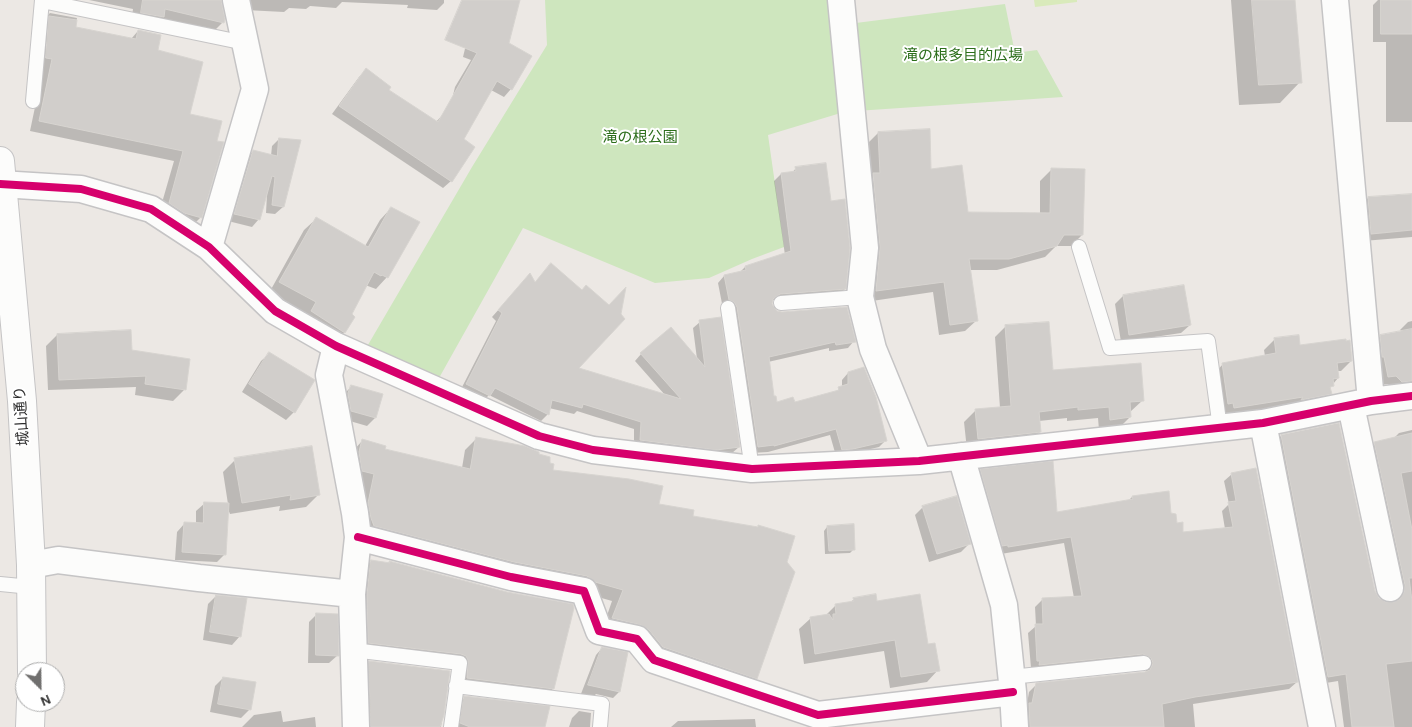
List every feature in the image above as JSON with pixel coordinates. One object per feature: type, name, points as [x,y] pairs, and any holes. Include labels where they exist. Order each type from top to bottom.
[{"type":"street","points":[[209,247],[255,88],[236,0]]},
{"type":"street","points":[[841,0],[865,248],[860,297],[873,349],[919,461]]},
{"type":"street","points":[[1335,0],[1361,404],[1390,588]]},
{"type":"street","points":[[1,176],[81,189],[151,209],[209,247],[275,311],[336,346],[539,436],[593,450],[752,469],[919,461],[1263,424],[1361,404],[1412,396]]},
{"type":"street","name":"城山通り","points":[[1,176],[22,401],[31,576],[32,662]]},
{"type":"street","points":[[336,346],[328,374],[358,537],[352,594],[356,727]]},
{"type":"street","points":[[1263,424],[1322,727]]},
{"type":"street","points":[[961,456],[1004,605],[1015,727]]},
{"type":"street","points":[[358,537],[511,577],[584,591],[599,631],[637,639],[654,660],[818,714],[1012,685]]},
{"type":"street","points":[[31,576],[58,560],[199,578],[352,594]]},
{"type":"street","points":[[30,727],[31,712]]},
{"type":"lane","points":[[34,101],[42,1],[245,43]]},
{"type":"lane","points":[[1079,246],[1110,348],[1208,340],[1220,428]]},
{"type":"lane","points":[[781,303],[860,297]]},
{"type":"lane","points":[[728,308],[752,469]]},
{"type":"lane","points":[[0,584],[31,576]]},
{"type":"lane","points":[[353,650],[460,663],[450,727]]},
{"type":"lane","points":[[1012,685],[1144,663]]},
{"type":"lane","points":[[456,686],[602,704],[600,727]]},
{"type":"green space","name":"滝の根公園","points":[[545,0],[833,0],[844,112],[768,135],[784,247],[709,278],[655,283],[523,228],[439,378],[365,350],[472,167],[547,45]]},
{"type":"green space","points":[[1034,0],[1077,0],[1077,2],[1035,7]]},
{"type":"green space","name":"滝の根多目的広場","points":[[1005,4],[1015,53],[1037,50],[1063,97],[856,111],[848,24]]},
{"type":"building","points":[[143,0],[221,0],[225,19],[224,23],[165,9],[164,17],[141,13]]},
{"type":"building","points":[[462,0],[520,0],[509,43],[532,56],[512,90],[497,81],[464,139],[475,147],[452,182],[339,106],[366,68],[391,87],[389,90],[438,122],[477,53],[445,40]]},
{"type":"building","points":[[1252,0],[1295,0],[1302,83],[1259,85]]},
{"type":"building","points":[[1381,0],[1412,0],[1412,34],[1381,34]]},
{"type":"building","points":[[49,16],[77,20],[76,27],[136,39],[138,30],[161,35],[158,50],[203,62],[190,114],[222,121],[217,141],[224,142],[202,218],[184,213],[169,203],[183,151],[39,121],[52,59],[46,58]]},
{"type":"building","points":[[930,129],[931,169],[962,165],[968,212],[1050,213],[1051,168],[1085,169],[1083,235],[1064,235],[1057,246],[1009,259],[969,259],[978,321],[950,325],[944,282],[876,291],[880,247],[873,173],[880,173],[878,132]]},
{"type":"building","points":[[279,138],[301,140],[284,207],[272,205],[275,177],[272,176],[260,220],[234,214],[253,150],[277,156]]},
{"type":"building","points":[[826,163],[831,201],[845,199],[850,248],[846,289],[780,294],[773,299],[772,304],[777,311],[782,312],[847,307],[856,342],[836,345],[835,342],[769,357],[774,396],[776,396],[777,402],[793,397],[795,402],[839,390],[838,387],[848,384],[848,372],[864,367],[876,397],[887,441],[842,450],[836,429],[774,446],[758,447],[737,307],[734,302],[729,300],[724,275],[746,270],[745,266],[791,251],[781,173],[796,171],[795,167]]},
{"type":"building","points":[[1412,194],[1412,230],[1371,234],[1368,197]]},
{"type":"building","points":[[391,207],[420,222],[388,278],[374,272],[352,314],[355,317],[345,333],[311,311],[316,302],[279,282],[316,217],[368,247]]},
{"type":"building","points":[[551,263],[582,290],[586,285],[609,305],[626,287],[621,314],[625,319],[579,368],[681,399],[640,353],[671,327],[705,367],[699,320],[721,317],[740,447],[716,450],[640,440],[641,422],[583,404],[582,408],[552,400],[549,415],[495,388],[490,396],[466,384],[502,313],[498,310],[530,273],[535,282]]},
{"type":"building","points":[[1184,285],[1191,325],[1129,335],[1123,295]]},
{"type":"building","points":[[1049,322],[1053,370],[1141,363],[1144,401],[1130,402],[1131,417],[1110,420],[1109,407],[1078,410],[1078,407],[1039,412],[1041,432],[978,439],[975,409],[1011,406],[1005,325]]},
{"type":"building","points":[[1412,329],[1412,381],[1402,382],[1396,376],[1388,377],[1384,357],[1382,357],[1380,335]]},
{"type":"building","points":[[131,330],[132,350],[190,359],[186,390],[145,384],[146,376],[59,380],[57,334]]},
{"type":"building","points":[[1299,335],[1300,345],[1350,340],[1352,361],[1337,363],[1339,378],[1333,379],[1334,386],[1330,387],[1332,394],[1301,400],[1303,397],[1234,408],[1233,403],[1228,404],[1222,363],[1276,353],[1274,338]]},
{"type":"building","points":[[269,352],[315,380],[295,413],[249,384]]},
{"type":"building","points":[[351,385],[383,394],[376,418],[351,411],[348,394]]},
{"type":"building","points":[[1339,423],[1375,591],[1379,598],[1386,602],[1394,602],[1400,599],[1405,585],[1374,442],[1412,433],[1412,471],[1401,473],[1412,530],[1412,578],[1409,578],[1412,601],[1412,661],[1386,664],[1394,727],[1352,727],[1346,674],[1328,677],[1281,435]]},
{"type":"building","points":[[476,437],[525,446],[539,452],[539,454],[550,457],[550,463],[554,464],[553,470],[629,479],[663,486],[659,504],[694,510],[693,516],[758,527],[758,525],[795,536],[787,562],[795,572],[757,679],[663,647],[649,630],[641,625],[612,618],[623,590],[595,582],[587,576],[514,562],[374,526],[368,503],[374,474],[362,471],[359,452],[362,439],[386,446],[385,449],[470,469]]},
{"type":"building","points":[[312,446],[320,495],[290,500],[291,495],[242,503],[234,458]]},
{"type":"building","points":[[1053,461],[1057,512],[1133,499],[1132,496],[1169,491],[1171,513],[1176,514],[1177,523],[1183,522],[1183,532],[1233,527],[1228,502],[1236,501],[1231,473],[1256,468],[1298,682],[1195,697],[1162,704],[1164,727],[1030,727],[1029,703],[1032,703],[1036,683],[1145,672],[1150,670],[1153,663],[1151,658],[1143,654],[1039,665],[1040,661],[1037,661],[1035,624],[1043,624],[1042,598],[1082,596],[1071,537],[1008,547],[1008,545],[1002,546],[980,469]]},
{"type":"building","points":[[957,496],[971,544],[937,554],[922,506]]},
{"type":"building","points":[[204,502],[229,503],[226,555],[182,552],[184,522],[203,523]]},
{"type":"building","points":[[854,524],[855,550],[829,551],[827,526]]},
{"type":"building","points":[[371,560],[390,563],[389,561],[507,592],[573,604],[574,608],[554,689],[467,678],[468,660],[466,656],[461,654],[368,643],[367,595]]},
{"type":"building","points":[[876,594],[877,601],[920,594],[928,644],[935,643],[940,671],[901,677],[895,640],[815,654],[810,617],[829,614],[833,620],[833,614],[836,614],[835,604],[854,601],[853,598]]},
{"type":"building","points":[[216,595],[247,598],[241,637],[210,632]]},
{"type":"building","points":[[316,613],[338,614],[339,656],[316,655]]},
{"type":"building","points":[[602,647],[628,652],[620,692],[588,685]]},
{"type":"building","points":[[369,661],[450,671],[444,715],[440,727],[371,727]]},
{"type":"building","points":[[223,677],[256,682],[251,710],[218,704]]},
{"type":"building","points":[[464,696],[550,706],[545,727],[470,727],[460,723]]},
{"type":"cycle path","points":[[0,184],[81,189],[151,209],[209,247],[275,311],[336,346],[539,436],[593,450],[752,469],[919,461],[1263,423],[1371,401],[1412,396]]},
{"type":"cycle path","points":[[358,537],[511,577],[584,591],[599,631],[637,639],[654,660],[818,715],[1013,692]]}]
